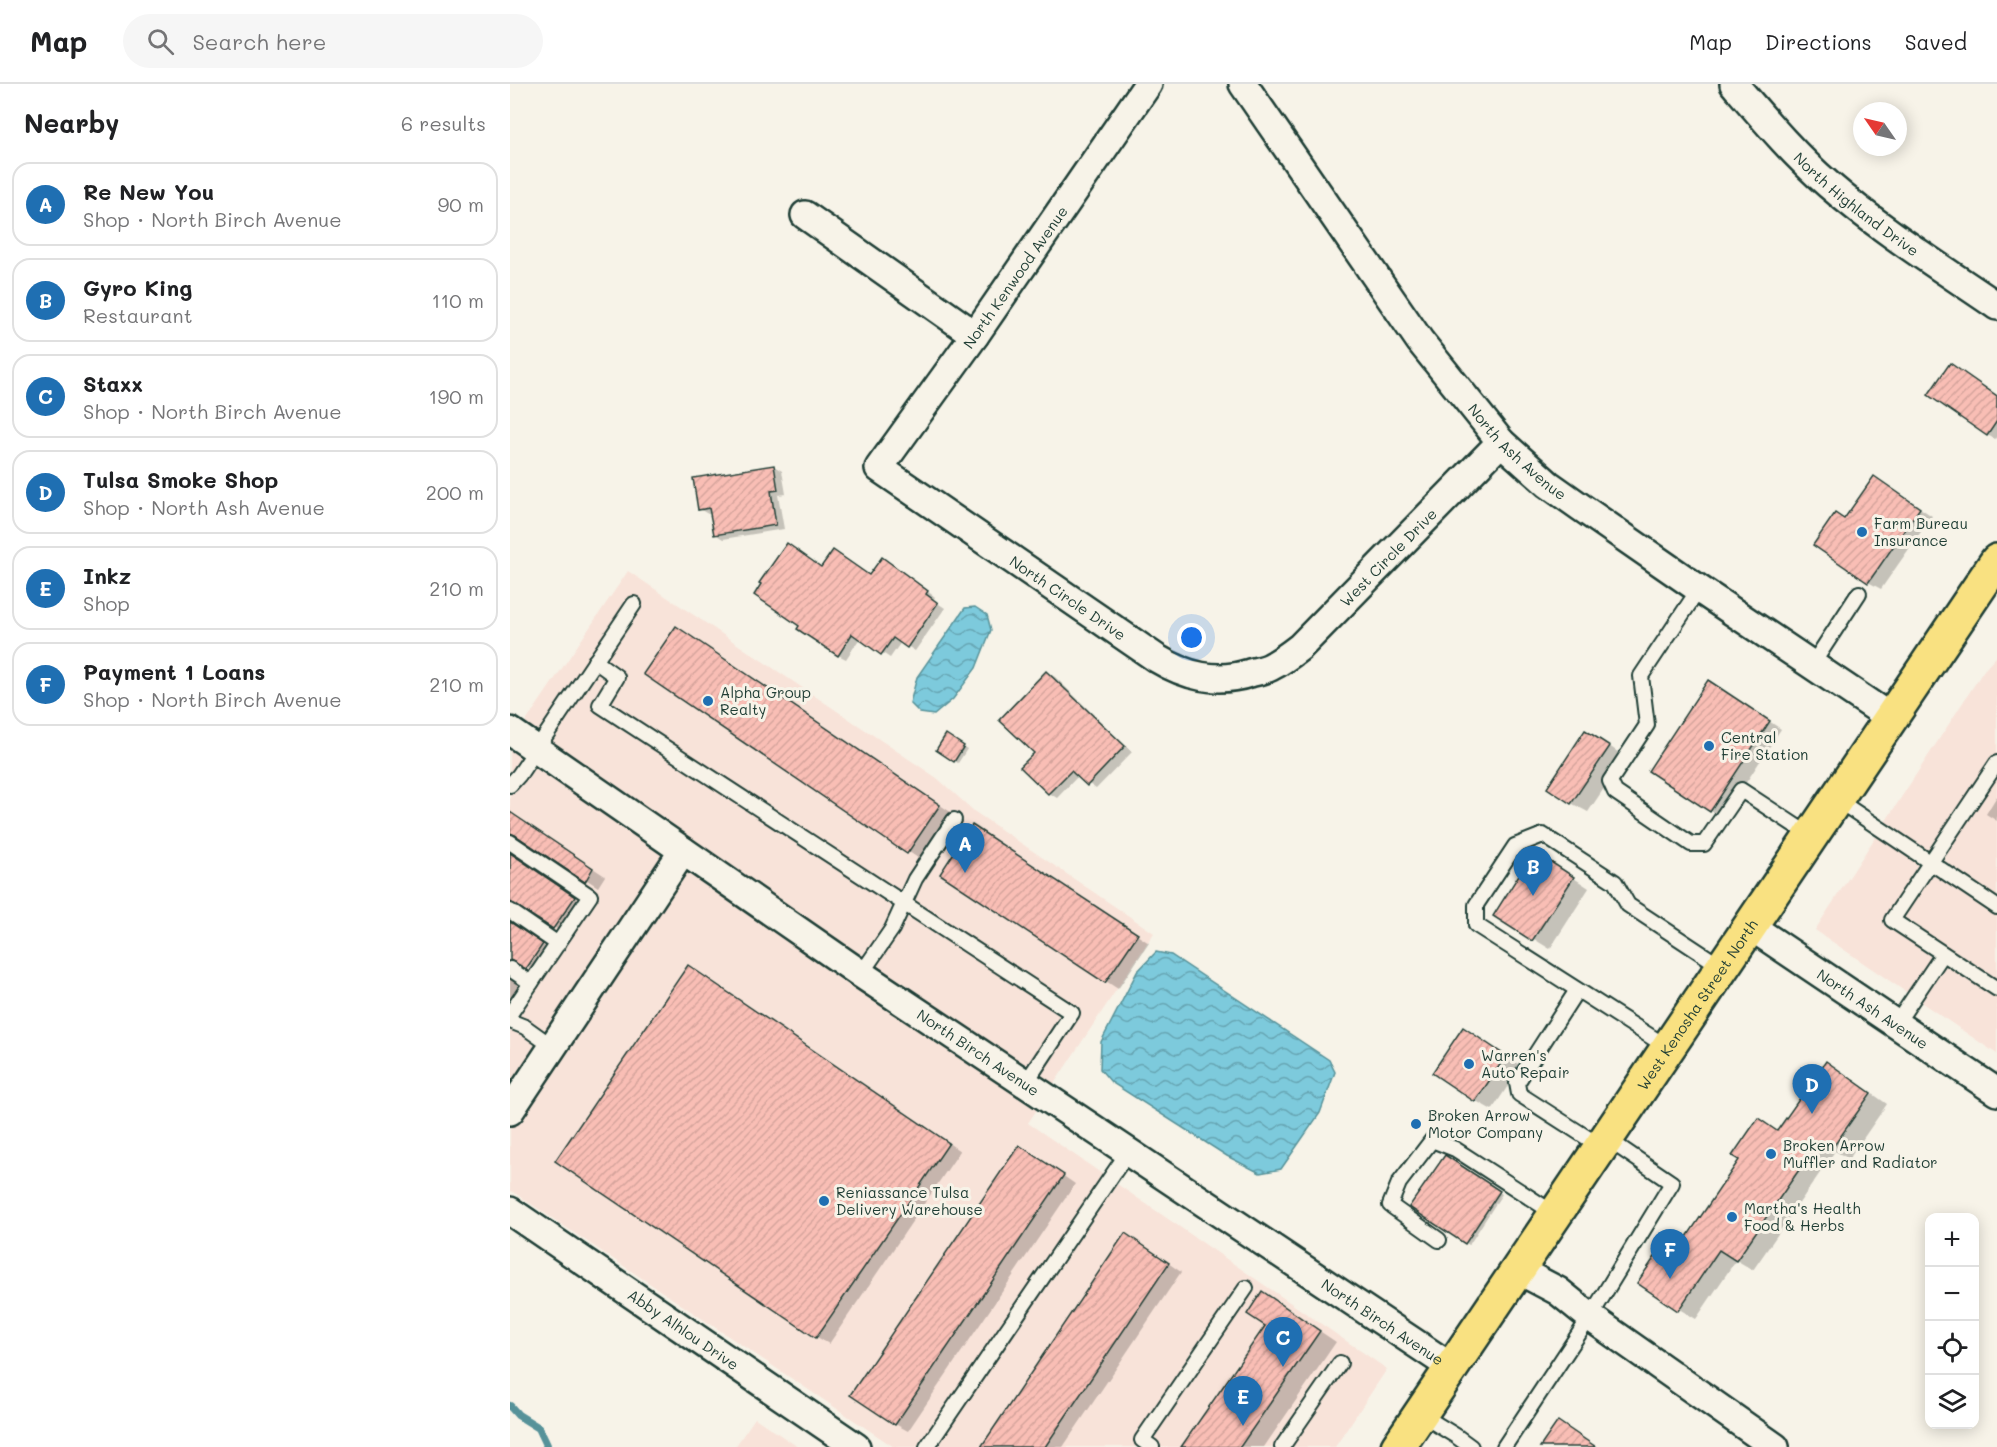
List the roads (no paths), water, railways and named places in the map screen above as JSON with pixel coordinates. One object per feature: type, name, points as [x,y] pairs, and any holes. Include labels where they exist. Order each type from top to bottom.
[{"type":"main road","name":"West Kenosha Street North","points":[[1398,1447],[1997,561]]},
{"type":"street","name":"North Kenwood Avenue","points":[[879,468],[975,335],[1148,84]]},
{"type":"street","name":"North Ash Avenue","points":[[1243,84],[1420,341],[1501,442],[1548,484],[1699,590],[1891,718]]},
{"type":"street","name":"North Highland Drive","points":[[1734,84],[1829,185],[1916,250],[1997,306]]},
{"type":"street","points":[[805,215],[975,335]]},
{"type":"street","name":"West Circle Drive","points":[[1271,667],[1300,647],[1501,442]]},
{"type":"street","name":"North Circle Drive","points":[[879,468],[1044,583],[1172,668],[1216,680],[1237,677],[1271,667]]},
{"type":"street","name":"North Birch Avenue","points":[[510,731],[861,975],[1451,1367]]},
{"type":"street","points":[[510,1111],[683,850]]},
{"type":"street","name":"North Ash Avenue","points":[[1750,926],[1997,1092]]},
{"type":"street","name":"Abby Alhlou Drive","points":[[510,1211],[856,1447]]},
{"type":"street","points":[[1518,1270],[1558,1291],[1590,1317],[1775,1447]]},
{"type":"lane","points":[[1699,590],[1641,676],[1647,725],[1611,781],[1615,792],[1691,844],[1704,844],[1741,790],[1811,836]]},
{"type":"lane","points":[[1812,665],[1859,593]]},
{"type":"lane","points":[[510,785],[634,604]]},
{"type":"lane","points":[[595,661],[617,678],[600,705],[1072,1013],[1024,1084]]},
{"type":"lane","points":[[1997,763],[1892,920],[1997,990]]},
{"type":"lane","points":[[1836,799],[1997,907]]},
{"type":"lane","points":[[861,975],[892,928],[915,879],[954,820]]},
{"type":"lane","points":[[1667,1047],[1476,925],[1476,904],[1515,846],[1543,835],[1615,882],[1628,904],[1722,968]]},
{"type":"lane","points":[[510,842],[590,896],[510,1014]]},
{"type":"lane","points":[[510,912],[558,944]]},
{"type":"lane","points":[[1896,1024],[1943,954]]},
{"type":"lane","points":[[510,969],[531,983]]},
{"type":"lane","points":[[1504,1447],[1590,1317],[1672,1183],[1519,1094],[1516,1083],[1577,990]]},
{"type":"lane","points":[[510,1020],[525,1027],[553,1047]]},
{"type":"lane","points":[[1439,1240],[1390,1205],[1399,1183],[1432,1140],[1455,1149],[1555,1214]]},
{"type":"lane","points":[[927,1447],[1128,1152]]},
{"type":"lane","points":[[1152,1447],[1142,1440],[1246,1288]]},
{"type":"lane","points":[[1282,1447],[1340,1363]]},
{"type":"lane","points":[[1420,1414],[1471,1447]]},
{"type":"water","points":[[975,607],[987,615],[991,630],[976,668],[953,699],[934,715],[920,713],[910,703],[917,677],[965,608]]},
{"type":"water","points":[[1156,952],[1171,955],[1329,1060],[1335,1072],[1320,1113],[1281,1169],[1260,1173],[1227,1156],[1111,1082],[1100,1069],[1101,1042],[1137,972]]},
{"type":"waterway","points":[[510,1406],[518,1415],[539,1428],[546,1447]]},
{"type":"place","name":"Farm Bureau Insurance","points":[[1862,532]]},
{"type":"place","name":"Alpha Group Realty","points":[[708,701]]},
{"type":"place","name":"Central Fire Station","points":[[1709,746]]},
{"type":"place","name":"Re New You","points":[[965,873]]},
{"type":"place","name":"Gyro King","points":[[1533,896]]},
{"type":"place","name":"Warren's Auto Repair","points":[[1469,1064]]},
{"type":"place","name":"Tulsa Smoke Shop","points":[[1812,1114]]},
{"type":"place","name":"Broken Arrow Motor Company","points":[[1416,1124]]},
{"type":"place","name":"Broken Arrow Muffler and Radiator","points":[[1771,1154]]},
{"type":"place","name":"Reniassance Tulsa Delivery Warehouse","points":[[824,1201]]},
{"type":"place","name":"Martha's Health Food & Herbs","points":[[1732,1217]]},
{"type":"place","name":"Payment 1 Loans","points":[[1670,1279]]},
{"type":"place","name":"Staxx","points":[[1283,1367]]},
{"type":"place","name":"Inkz","points":[[1243,1426]]}]
